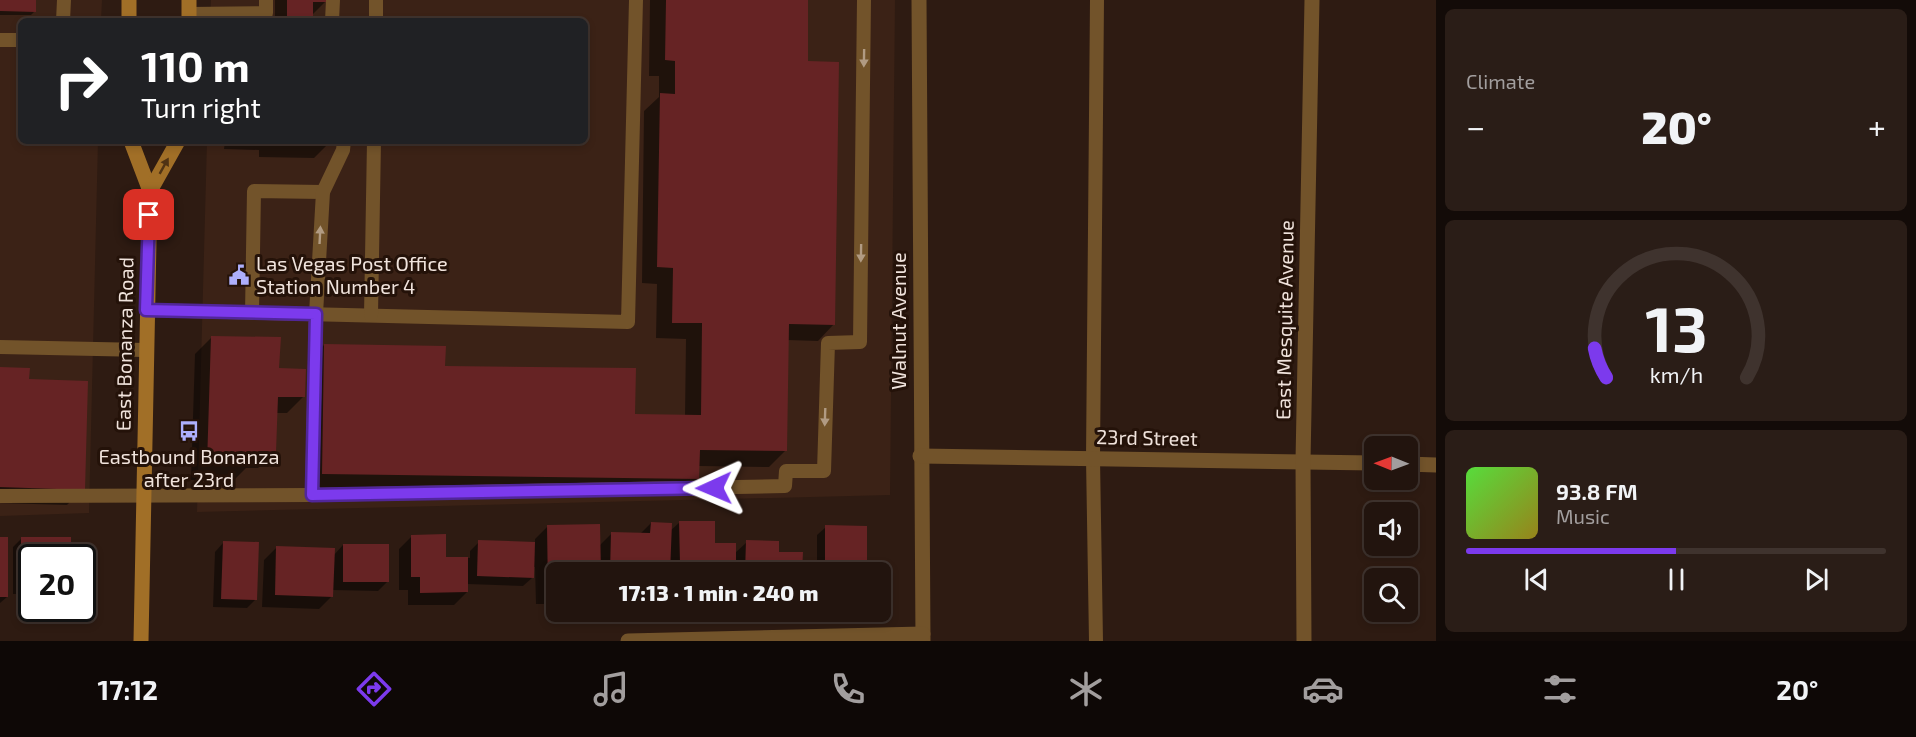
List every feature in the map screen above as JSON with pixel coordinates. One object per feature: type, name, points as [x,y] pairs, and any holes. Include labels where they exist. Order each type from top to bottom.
[{"type":"main road","points":[[129,0],[129,18]]},
{"type":"main road","name":"East Bonanza Road","points":[[132,144],[150,191],[145,350],[141,641]]},
{"type":"main road","name":"East Bonanza Road","points":[[150,191],[176,144]]},
{"type":"street","name":"Walnut Avenue","points":[[919,0],[920,456],[923,638]]},
{"type":"street","name":"East Mesquite Avenue","points":[[1304,641],[1304,461],[1312,0]]},
{"type":"street","name":"23rd Street","points":[[920,456],[1364,463]]},
{"type":"street","points":[[1418,464],[1436,465]]},
{"type":"street","points":[[628,641],[923,638]]},
{"type":"lane","points":[[63,18],[64,0]]},
{"type":"lane","points":[[332,18],[333,0]]},
{"type":"lane","points":[[375,0],[375,18]]},
{"type":"lane","points":[[146,310],[628,322],[636,0]]},
{"type":"lane","points":[[0,496],[312,495],[784,486],[786,471],[824,471],[828,343],[860,342],[864,0]]},
{"type":"lane","points":[[1096,641],[1093,458],[1097,0]]},
{"type":"lane","points":[[189,12],[268,11]]},
{"type":"lane","points":[[0,40],[18,40]]},
{"type":"lane","points":[[312,495],[316,314],[323,192],[344,144]]},
{"type":"lane","points":[[371,315],[374,144]]},
{"type":"lane","points":[[252,313],[254,191],[323,192]]},
{"type":"lane","points":[[0,347],[145,350]]},
{"type":"shaded area","points":[[0,0],[102,0],[101,18],[18,18],[18,144],[98,144],[89,513],[0,516]]},
{"type":"shaded area","points":[[211,0],[895,0],[890,495],[197,512],[207,144],[588,144],[588,18],[210,18]]},
{"type":"building","points":[[0,0],[36,0],[36,12],[0,11]]},
{"type":"building","points":[[287,0],[327,0],[327,2],[313,2],[313,16],[287,16]]},
{"type":"building","points":[[666,0],[808,0],[808,61],[839,62],[835,325],[789,324],[787,451],[700,450],[699,479],[322,474],[324,344],[446,346],[445,366],[636,368],[635,414],[701,415],[702,323],[672,323],[673,268],[657,267],[660,93],[675,94],[675,61],[665,60]]},
{"type":"building","points":[[271,144],[328,144],[328,146]]},
{"type":"building","points":[[211,336],[281,337],[279,368],[306,369],[305,397],[278,397],[276,452],[251,452],[251,465],[207,464]]},
{"type":"building","points":[[0,367],[30,368],[29,379],[88,381],[85,490],[0,487]]},
{"type":"building","points":[[679,521],[715,521],[715,543],[736,543],[736,562],[680,562]]},
{"type":"building","points":[[651,522],[672,523],[670,562],[610,562],[611,532],[650,533]]},
{"type":"building","points":[[600,524],[601,562],[548,562],[547,525]]},
{"type":"building","points":[[825,525],[867,526],[867,562],[825,562]]},
{"type":"building","points":[[446,534],[446,557],[468,557],[468,592],[420,593],[420,577],[411,577],[411,535]]},
{"type":"building","points":[[0,537],[8,537],[8,597],[0,597]]},
{"type":"building","points":[[21,537],[71,537],[71,544],[21,544]]},
{"type":"building","points":[[478,540],[535,542],[534,578],[477,576]]},
{"type":"building","points":[[746,540],[779,541],[779,552],[803,552],[803,562],[745,562]]},
{"type":"building","points":[[223,541],[259,542],[257,600],[221,599]]},
{"type":"building","points":[[343,544],[389,544],[389,582],[343,582]]},
{"type":"building","points":[[276,546],[335,548],[333,597],[275,595]]},
{"type":"place","name":"Las Vegas Post Office Station Number 4","points":[[239,275]]},
{"type":"place","name":"Eastbound Bonanza after 23rd","points":[[189,431]]},
{"type":"route","points":[[149,215],[146,310],[316,314],[312,495],[714,488]]}]
